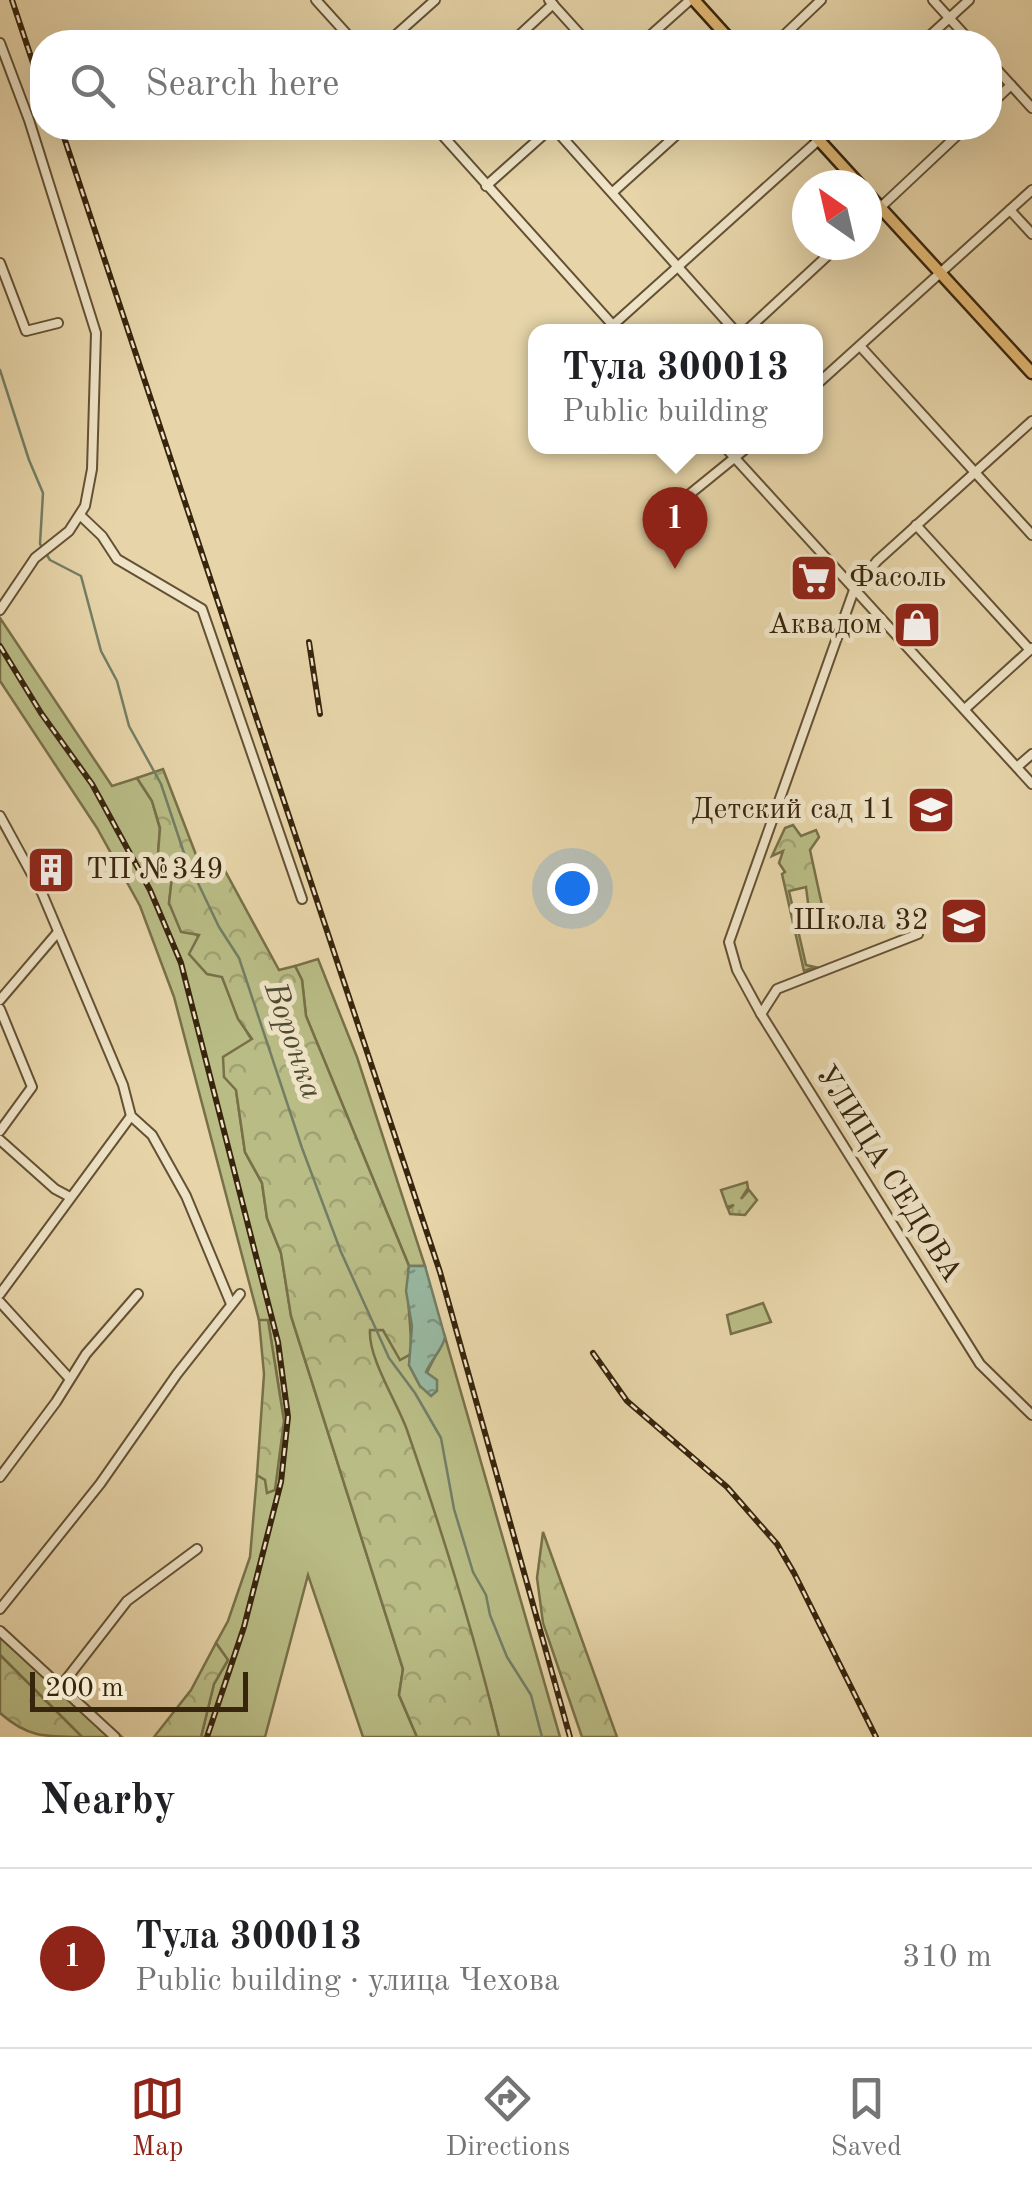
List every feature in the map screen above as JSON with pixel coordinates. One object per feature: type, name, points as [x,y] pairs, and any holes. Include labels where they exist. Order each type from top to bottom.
[{"type":"main road","points":[[692,0],[721,30]]},
{"type":"main road","points":[[819,140],[846,170]]},
{"type":"main road","points":[[882,209],[1032,373]]},
{"type":"street","points":[[316,0],[343,30]]},
{"type":"street","points":[[401,30],[435,0]]},
{"type":"street","points":[[657,30],[692,0]]},
{"type":"street","points":[[789,30],[821,0]]},
{"type":"street","points":[[932,0],[960,30]]},
{"type":"street","points":[[936,30],[970,0]]},
{"type":"street","points":[[524,30],[551,2],[576,30]]},
{"type":"street","points":[[1,50],[30,123]]},
{"type":"street","points":[[1002,75],[1032,108]]},
{"type":"street","points":[[1002,94],[1011,85]]},
{"type":"street","points":[[0,610],[35,558],[69,532],[80,516],[92,469],[96,333],[35,140]]},
{"type":"street","points":[[446,140],[612,324]]},
{"type":"street","points":[[486,186],[538,140]]},
{"type":"street","points":[[563,140],[729,324]]},
{"type":"street","points":[[613,192],[671,140]]},
{"type":"street","points":[[620,324],[819,140]]},
{"type":"street","points":[[882,205],[953,140]]},
{"type":"street","points":[[823,379],[1032,190]]},
{"type":"street","points":[[1010,210],[1032,234]]},
{"type":"street","points":[[754,324],[823,260]]},
{"type":"street","points":[[0,263],[26,331],[58,323]]},
{"type":"street","points":[[860,346],[1032,535]]},
{"type":"street","points":[[854,590],[878,560],[1032,421]]},
{"type":"street","points":[[731,454],[1032,784]]},
{"type":"street","points":[[653,524],[740,454]]},
{"type":"street","points":[[80,516],[102,536],[117,559],[202,610],[302,899]]},
{"type":"street","points":[[916,525],[1031,649],[966,708]]},
{"type":"street","name":"УЛИЦА СЕДОВА","points":[[854,590],[730,942],[737,970],[761,1014],[980,1364],[1032,1416]]},
{"type":"street","points":[[1017,767],[1032,754]]},
{"type":"street","points":[[0,820],[36,880],[123,1085],[130,1116],[150,1132],[171,1168],[231,1304]]},
{"type":"street","points":[[0,1000],[58,932]]},
{"type":"street","points":[[761,1014],[777,989],[918,934]]},
{"type":"street","points":[[0,1009],[32,1087],[0,1131]]},
{"type":"street","points":[[0,1294],[130,1116]]},
{"type":"street","points":[[0,1140],[70,1197]]},
{"type":"street","points":[[0,1477],[111,1322],[138,1294]]},
{"type":"street","points":[[0,1610],[112,1469],[177,1374],[240,1294]]},
{"type":"street","points":[[0,1302],[69,1378]]},
{"type":"street","points":[[61,1686],[127,1601],[198,1549]]},
{"type":"street","points":[[0,1631],[115,1737]]},
{"type":"green space","points":[[0,618],[112,786],[137,778],[152,801],[160,829],[158,854],[172,877],[169,904],[210,955],[252,1040],[236,1090],[245,1152],[262,1183],[267,1218],[281,1253],[291,1316],[403,1669],[399,1695],[417,1737],[363,1737],[308,1575],[265,1737],[201,1737],[214,1683],[228,1660],[216,1643],[228,1621],[250,1557],[257,1475],[266,1480],[284,1421],[268,1321],[259,1320],[174,997],[140,906],[97,828],[0,681]]},
{"type":"green space","points":[[163,769],[203,873],[224,869],[279,970],[295,966],[302,980],[306,1016],[409,1266],[411,1354],[400,1360],[383,1330],[370,1330],[371,1341],[433,1506],[499,1737],[417,1737],[399,1695],[403,1669],[291,1316],[281,1253],[267,1218],[262,1183],[245,1152],[236,1090],[224,1077],[223,1057],[252,1039],[238,1019],[222,977],[207,974],[189,954],[199,935],[181,932],[169,903],[172,877],[158,854],[160,828],[152,801],[137,778]]},
{"type":"green space","points":[[793,825],[801,836],[816,830],[819,837],[810,850],[825,919],[817,930],[811,926],[806,887],[789,891],[806,965],[815,967],[804,971],[782,874],[785,872],[779,863],[783,851],[772,856],[785,828]]},
{"type":"green space","points":[[318,959],[357,1057],[425,1266],[409,1266],[306,1016],[302,980],[295,966]]},
{"type":"green space","points":[[747,1182],[741,1199],[749,1190],[757,1200],[745,1215],[730,1214],[728,1209],[734,1205],[727,1207],[721,1190]]},
{"type":"green space","points":[[763,1303],[771,1322],[731,1334],[727,1315]]},
{"type":"green space","points":[[259,1320],[268,1320],[284,1421],[275,1490],[267,1493],[265,1480],[257,1475],[264,1374]]},
{"type":"green space","points":[[370,1330],[383,1330],[400,1359],[411,1354],[409,1365],[420,1386],[445,1337],[560,1737],[499,1737],[369,1343]]},
{"type":"green space","points":[[543,1532],[617,1737],[582,1737],[543,1623],[537,1578]]},
{"type":"green space","points":[[0,1629],[122,1737],[82,1737],[0,1655]]},
{"type":"green space","points":[[216,1643],[228,1660],[214,1684],[201,1737],[154,1737],[191,1690]]},
{"type":"green space","points":[[0,1655],[82,1737],[37,1734],[0,1713]]},
{"type":"water","points":[[409,1266],[425,1266],[445,1337],[426,1372],[437,1380],[437,1391],[431,1396],[420,1386],[409,1365]]},
{"type":"waterway","name":"Воронка","points":[[0,370],[43,493],[40,544],[50,560],[81,576],[101,651],[117,681],[129,726],[161,784],[185,856],[219,927],[239,958],[341,1252],[389,1358],[441,1438],[454,1509],[473,1572],[486,1595],[507,1657],[531,1695],[542,1737]]},
{"type":"railway","points":[[12,0],[30,54]]},
{"type":"railway","points":[[65,140],[440,1272],[570,1737]]},
{"type":"railway","points":[[309,642],[320,714]]},
{"type":"railway","points":[[0,646],[41,713],[92,784],[150,890],[181,963],[278,1342],[288,1417],[281,1482],[244,1627],[207,1737]]},
{"type":"railway","points":[[593,1353],[627,1401],[727,1487],[777,1544],[876,1737]]},
{"type":"place","name":"Тула 300013","points":[[675,569]]},
{"type":"place","name":"Фасоль","points":[[814,578]]},
{"type":"place","name":"Аквадом","points":[[917,625]]},
{"type":"place","name":"Детский сад 11","points":[[931,810]]},
{"type":"place","name":"ТП №349","points":[[51,870]]},
{"type":"place","name":"Школа 32","points":[[964,921]]}]
